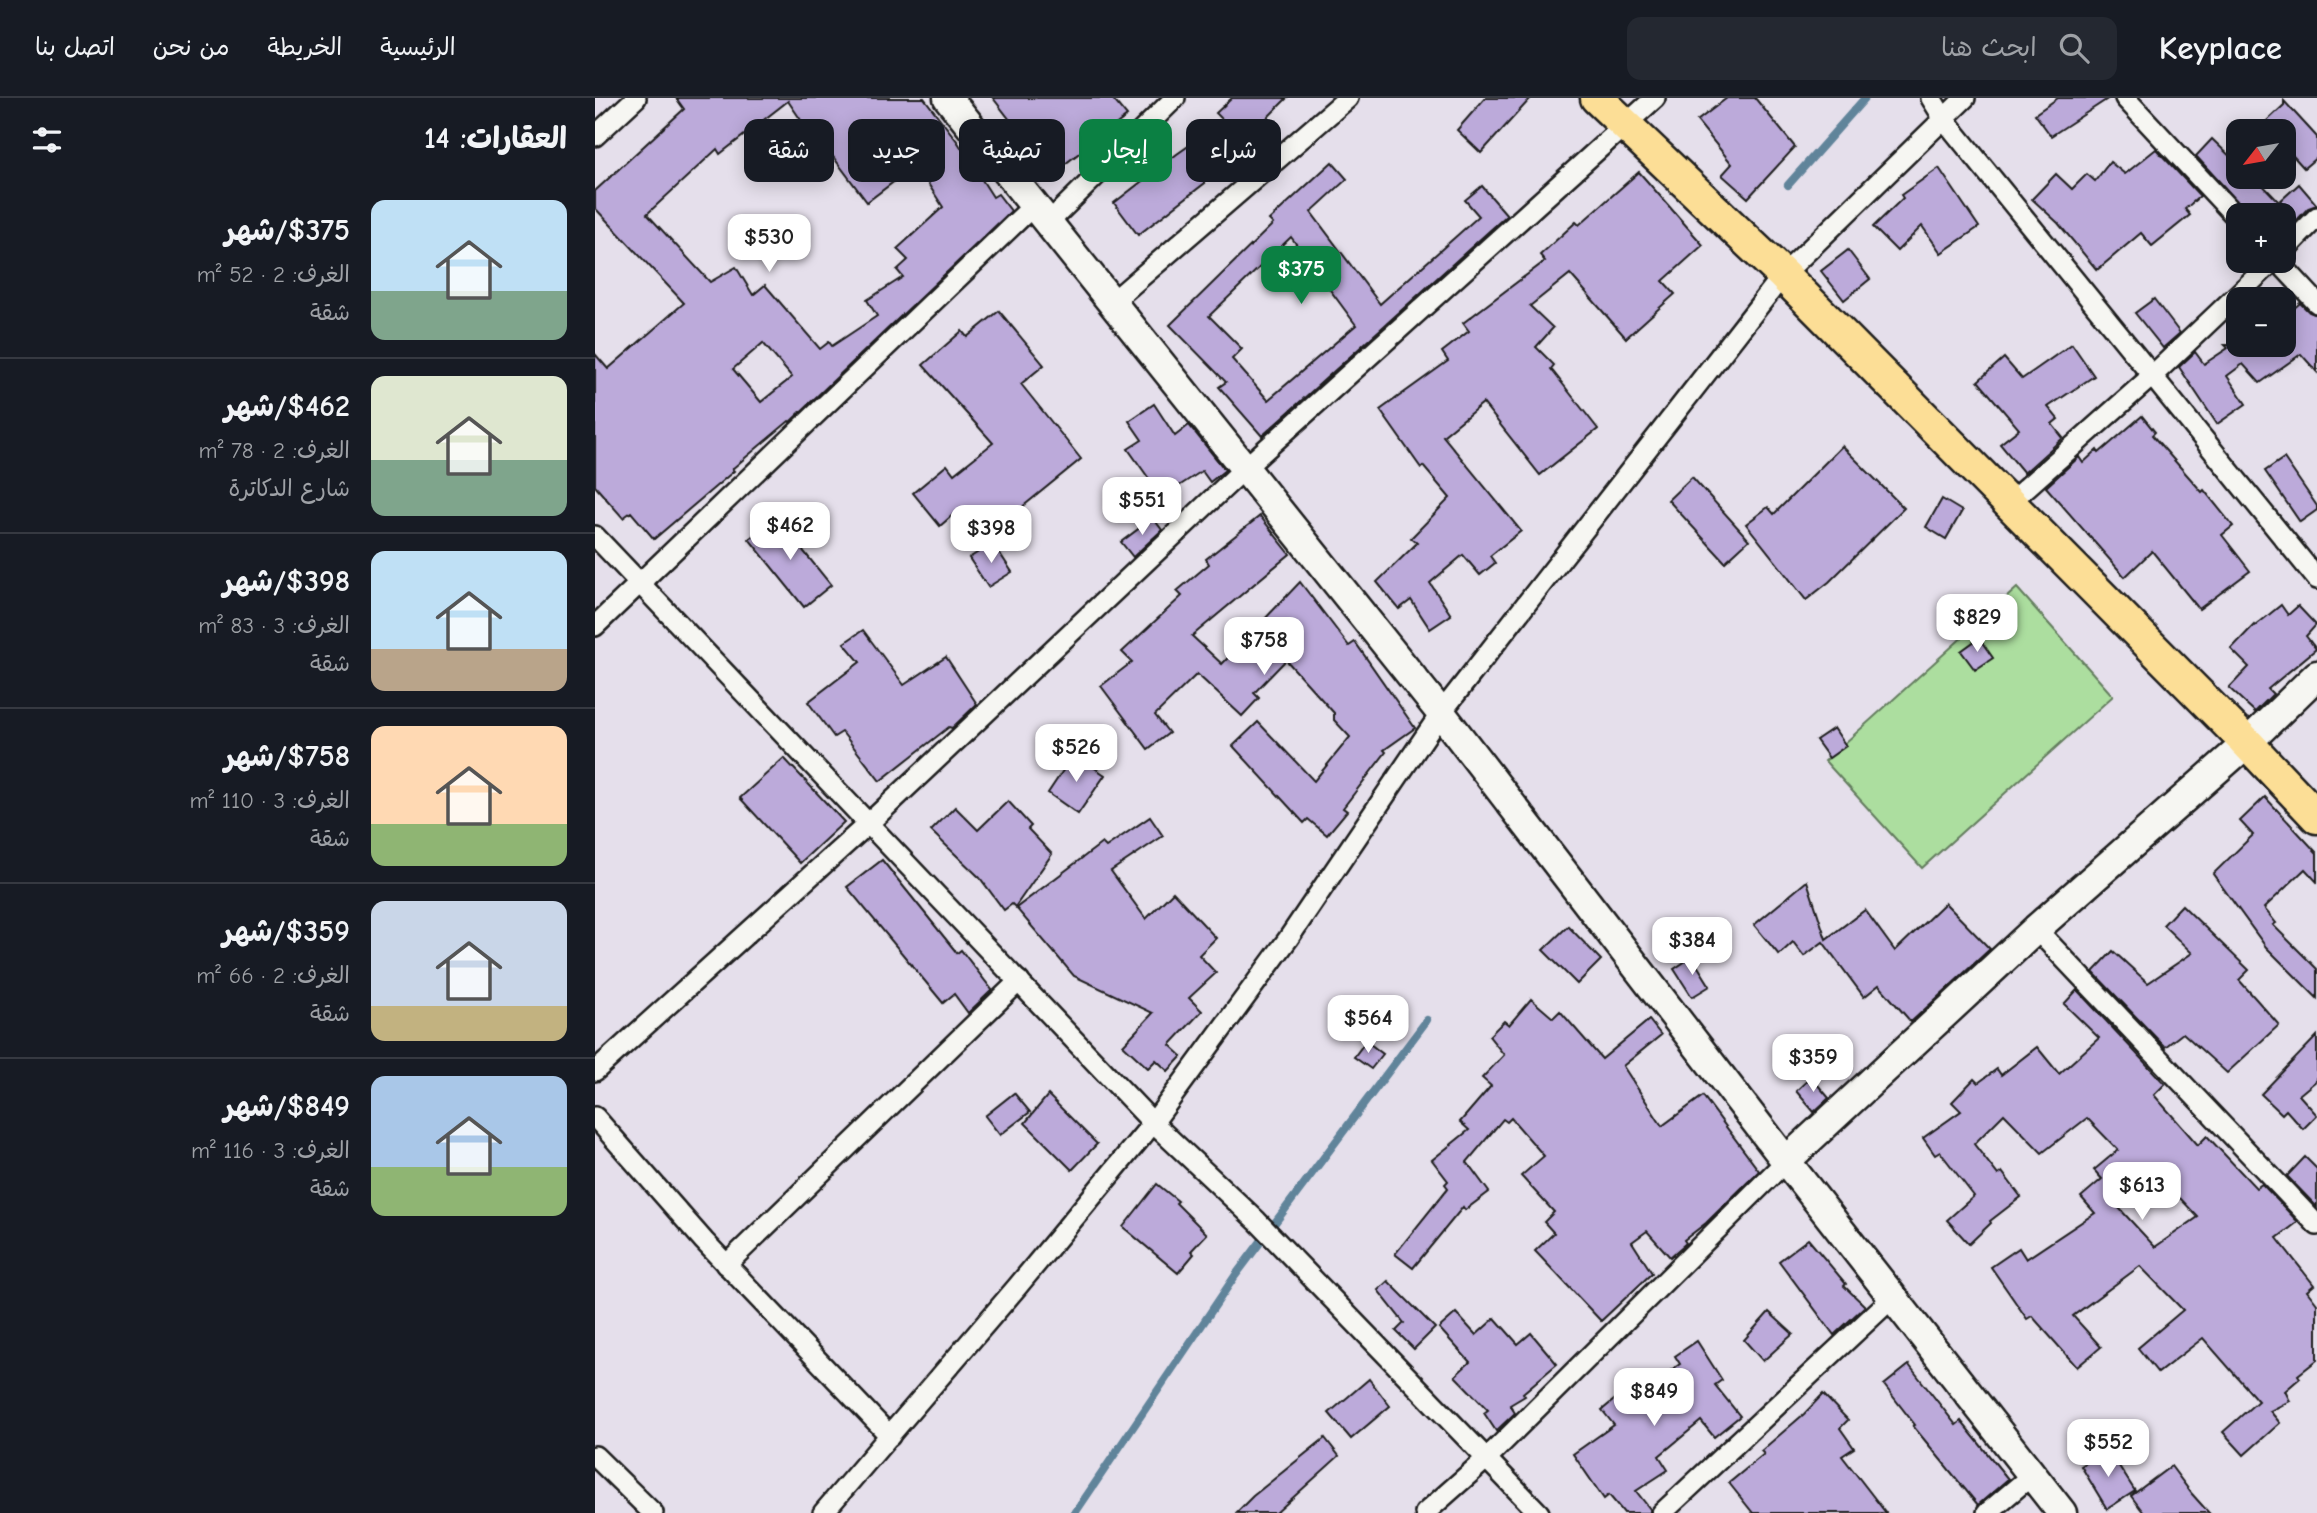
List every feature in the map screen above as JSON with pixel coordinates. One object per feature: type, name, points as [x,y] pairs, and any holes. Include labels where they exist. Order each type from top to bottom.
[{"type":"main road","points":[[1597,98],[1783,275],[2317,817]]},
{"type":"street","points":[[595,136],[636,98]]},
{"type":"street","points":[[948,98],[1441,713],[1892,1298],[2062,1513]]},
{"type":"street","points":[[595,626],[1042,213],[1175,98]]},
{"type":"street","points":[[1111,303],[1348,98]]},
{"type":"street","points":[[595,1071],[869,823],[1244,469],[1655,98]]},
{"type":"street","points":[[1931,98],[1944,119],[2317,579]]},
{"type":"street","points":[[823,1513],[1017,1287],[1153,1123],[1288,939],[1441,713],[1783,275],[1965,98]]},
{"type":"street","points":[[2125,98],[2226,206]]},
{"type":"street","points":[[2296,239],[2317,218]]},
{"type":"street","points":[[2009,503],[2263,273]]},
{"type":"street","points":[[2288,273],[2317,303]]},
{"type":"street","points":[[595,536],[1153,1123],[1257,1221],[1539,1513]]},
{"type":"street","points":[[1425,1513],[1486,1459],[1786,1161],[2036,929],[2246,743],[2317,675]]},
{"type":"street","points":[[2036,929],[2317,1224]]},
{"type":"street","points":[[726,1265],[1019,981]]},
{"type":"street","points":[[595,1117],[726,1265],[890,1436]]},
{"type":"street","points":[[1662,1513],[1892,1298]]},
{"type":"street","points":[[595,1456],[653,1513]]},
{"type":"street","points":[[1987,1513],[2032,1475]]},
{"type":"green space","points":[[2017,588],[2113,696],[1922,868],[1825,761]]},
{"type":"building","points":[[676,98],[924,98],[940,119],[848,119],[848,177],[834,158],[834,119],[800,119],[788,101],[765,119],[744,119],[744,135],[720,154],[717,149],[647,214],[710,282],[736,267],[753,295],[765,285],[820,349],[829,342],[832,346],[877,316],[867,300],[903,277],[897,270],[908,260],[897,249],[943,207],[927,182],[945,182],[945,125],[959,144],[959,182],[983,182],[993,197],[998,194],[1011,211],[790,422],[732,469],[734,471],[654,539],[631,512],[623,518],[595,486],[595,354],[608,369],[684,303],[595,208],[595,191],[684,109]],"holes":[[[763,343],[792,377],[761,402],[733,369]]]},
{"type":"building","points":[[993,98],[1112,98],[1127,116],[1123,119],[1079,119],[1079,153],[1065,164],[1065,119],[1009,119]]},
{"type":"building","points":[[1232,98],[1287,98],[1266,119],[1222,119],[1216,113]]},
{"type":"building","points":[[1485,98],[1531,98],[1481,153],[1457,130]]},
{"type":"building","points":[[1727,98],[1755,98],[1795,147],[1748,198],[1722,175],[1732,164],[1697,121]]},
{"type":"building","points":[[2058,98],[2109,98],[2051,136],[2035,114]]},
{"type":"building","points":[[2284,101],[2317,137],[2317,157],[2304,168],[2296,159],[2296,119],[2269,119],[2284,105]]},
{"type":"building","points":[[2212,139],[2226,152],[2226,189],[2196,156]]},
{"type":"building","points":[[1186,148],[1186,182],[1205,183],[1138,235],[1114,203],[1141,182],[1172,182],[1172,158]]},
{"type":"building","points":[[2156,149],[2200,196],[2185,209],[2190,215],[2152,246],[2141,233],[2097,270],[2058,223],[2032,199],[2056,174],[2072,189],[2087,174],[2095,181],[2110,162],[2125,174]]},
{"type":"building","points":[[1332,162],[1347,179],[1311,212],[1380,304],[1479,216],[1465,200],[1482,186],[1507,215],[1262,436],[1219,387],[1226,382],[1170,325],[1273,224],[1269,220]],"holes":[[[1291,237],[1356,325],[1268,400],[1232,359],[1242,349],[1209,316]]]},
{"type":"building","points":[[1939,168],[1979,227],[1941,253],[1922,226],[1897,251],[1873,227],[1903,198],[1901,195]]},
{"type":"building","points":[[1639,172],[1703,245],[1663,281],[1675,294],[1626,338],[1570,274],[1530,306],[1553,328],[1536,347],[1554,365],[1551,369],[1598,429],[1540,475],[1483,403],[1443,436],[1521,531],[1490,556],[1495,563],[1480,575],[1463,555],[1430,583],[1451,615],[1430,629],[1411,600],[1399,609],[1377,582],[1417,543],[1411,538],[1450,498],[1423,466],[1421,468],[1380,410],[1448,361],[1442,352],[1469,331],[1463,323],[1545,261],[1540,255],[1576,222],[1579,225]]},
{"type":"building","points":[[852,182],[893,182],[867,202]]},
{"type":"building","points":[[2299,184],[2317,205],[2308,208],[2296,221],[2296,203],[2239,203],[2226,189],[2267,189],[2279,202]]},
{"type":"building","points":[[1848,250],[1870,279],[1844,300],[1821,271]]},
{"type":"building","points":[[2154,299],[2180,333],[2163,348],[2135,313]]},
{"type":"building","points":[[2300,303],[2309,312],[2317,315],[2317,372],[2301,354],[2260,383],[2243,364],[2227,376],[2246,404],[2217,424],[2179,367],[2195,352],[2204,364],[2226,349],[2226,357],[2296,357],[2296,306]]},
{"type":"building","points":[[999,311],[1044,365],[1021,384],[1081,459],[978,543],[954,514],[940,526],[913,493],[947,465],[954,474],[993,443],[923,365],[962,331],[967,337]]},
{"type":"building","points":[[2072,344],[2094,376],[2048,407],[2058,419],[2052,424],[2063,438],[2024,473],[2000,444],[2019,429],[1978,381],[2004,358],[2022,379]]},
{"type":"building","points":[[1154,404],[1175,436],[1189,425],[1225,470],[1210,482],[1202,471],[1162,497],[1128,449],[1142,440],[1129,421]]},
{"type":"building","points":[[2142,416],[2155,432],[2152,435],[2202,492],[2204,490],[2233,526],[2222,535],[2250,571],[2199,609],[2152,551],[2125,577],[2046,487],[2079,457],[2083,463],[2097,450],[2099,453]]},
{"type":"building","points":[[1842,446],[1904,508],[1829,582],[1806,600],[1746,524],[1768,507],[1774,514]]},
{"type":"building","points":[[2284,458],[2317,506],[2317,510],[2300,522],[2265,471]]},
{"type":"building","points":[[1692,477],[1749,540],[1725,562],[1668,500]]},
{"type":"building","points":[[1942,499],[1962,511],[1946,539],[1926,527]]},
{"type":"building","points":[[1260,516],[1290,554],[1192,636],[1222,664],[1300,582],[1349,646],[1355,642],[1415,728],[1384,750],[1386,752],[1343,808],[1347,811],[1327,835],[1308,819],[1304,823],[1233,746],[1258,722],[1314,781],[1350,737],[1334,720],[1334,713],[1286,660],[1254,693],[1259,698],[1242,716],[1197,674],[1155,715],[1169,733],[1148,749],[1101,686],[1132,662],[1122,652],[1182,596],[1177,591],[1209,564],[1206,559]]},
{"type":"building","points":[[776,517],[831,585],[804,607],[749,539]]},
{"type":"building","points":[[1153,518],[1162,530],[1133,557],[1121,542]]},
{"type":"building","points":[[993,543],[1012,572],[988,587],[969,558]]},
{"type":"building","points":[[2281,605],[2288,615],[2298,606],[2316,625],[2306,636],[2316,649],[2268,689],[2273,694],[2255,712],[2229,688],[2249,667],[2231,649],[2254,625]]},
{"type":"building","points":[[863,630],[904,685],[946,657],[977,704],[952,728],[949,727],[880,781],[842,732],[834,737],[808,702],[860,662],[844,643]]},
{"type":"building","points":[[1979,638],[1993,658],[1975,670],[1961,651]]},
{"type":"building","points":[[1834,728],[1846,746],[1829,758],[1816,740]]},
{"type":"building","points":[[1074,754],[1105,775],[1078,814],[1048,793]]},
{"type":"building","points":[[784,758],[844,822],[800,863],[740,798]]},
{"type":"building","points":[[2265,797],[2317,853],[2317,882],[2305,869],[2264,908],[2276,923],[2273,925],[2317,969],[2317,998],[2266,947],[2213,874],[2253,835],[2240,821]]},
{"type":"building","points":[[1008,801],[1031,826],[1028,829],[1052,854],[1015,907],[1012,904],[1004,910],[980,878],[931,831],[955,807],[978,830]]},
{"type":"building","points":[[1150,817],[1163,836],[1111,871],[1146,919],[1173,892],[1216,938],[1199,955],[1216,973],[1189,998],[1202,1011],[1170,1045],[1182,1056],[1168,1071],[1156,1060],[1148,1068],[1123,1045],[1153,1013],[1074,976],[1016,908],[1102,843],[1106,847]]},
{"type":"building","points":[[882,860],[957,953],[961,950],[992,990],[968,1013],[954,994],[943,1003],[847,887]]},
{"type":"building","points":[[1807,881],[1826,939],[1865,910],[1895,951],[1945,903],[1990,949],[1911,1022],[1879,985],[1864,997],[1823,942],[1804,956],[1793,942],[1779,955],[1754,925]]},
{"type":"building","points":[[2182,905],[2249,970],[2239,980],[2279,1025],[2227,1073],[2183,1033],[2165,1047],[2093,972],[2113,951],[2148,983],[2192,953],[2163,925]]},
{"type":"building","points":[[1568,926],[1601,960],[1577,984],[1543,950]]},
{"type":"building","points":[[1692,957],[1710,986],[1692,997],[1674,969]]},
{"type":"building","points":[[2077,990],[2165,1084],[2154,1095],[2198,1145],[2207,1136],[2256,1188],[2262,1184],[2298,1222],[2277,1238],[2314,1285],[2307,1291],[2317,1304],[2317,1360],[2298,1375],[2300,1378],[2285,1391],[2290,1401],[2270,1411],[2280,1423],[2244,1455],[2223,1432],[2258,1401],[2203,1338],[2158,1373],[2138,1348],[2183,1310],[2140,1266],[2073,1316],[2101,1347],[2077,1367],[2032,1316],[2027,1319],[1991,1267],[2019,1248],[2026,1259],[2095,1213],[2081,1197],[2102,1179],[2094,1170],[2118,1150],[2087,1118],[2042,1153],[2004,1114],[1974,1144],[1998,1175],[2002,1172],[2021,1197],[1990,1221],[1969,1244],[1947,1220],[1974,1196],[1940,1152],[1935,1155],[1923,1138],[1961,1111],[1952,1102],[1974,1079],[1978,1083],[1997,1069],[2001,1075],[2037,1047],[2059,1074],[2099,1038],[2064,1004]],"holes":[[[2159,1176],[2198,1217],[2155,1247],[2119,1208]]]},
{"type":"building","points":[[1531,999],[1553,1018],[1560,1011],[1602,1059],[1649,1020],[1661,1035],[1623,1066],[1662,1126],[1703,1096],[1759,1171],[1706,1223],[1684,1240],[1686,1243],[1670,1257],[1647,1231],[1632,1242],[1652,1273],[1601,1321],[1535,1251],[1554,1233],[1544,1222],[1554,1212],[1521,1176],[1544,1156],[1511,1118],[1507,1122],[1503,1119],[1467,1162],[1489,1192],[1465,1210],[1463,1207],[1413,1268],[1395,1254],[1448,1188],[1445,1184],[1448,1181],[1432,1160],[1469,1130],[1460,1122],[1491,1086],[1482,1078],[1504,1055],[1489,1036],[1504,1021],[1509,1025]]},
{"type":"building","points":[[2317,1036],[2317,1080],[2299,1095],[2317,1115],[2303,1129],[2286,1110],[2282,1114],[2261,1094]]},
{"type":"building","points":[[1366,1041],[1383,1054],[1371,1069],[1354,1057]]},
{"type":"building","points":[[1811,1077],[1829,1098],[1814,1112],[1796,1091]]},
{"type":"building","points":[[1014,1093],[1030,1112],[1000,1135],[985,1116]]},
{"type":"building","points":[[1048,1095],[1097,1144],[1072,1170],[1025,1123]]},
{"type":"building","points":[[2305,1157],[2317,1169],[2317,1207],[2287,1176]]},
{"type":"building","points":[[1157,1184],[1178,1201],[1176,1203],[1207,1234],[1191,1251],[1194,1254],[1178,1273],[1123,1227]]},
{"type":"building","points":[[1808,1239],[1846,1284],[1844,1286],[1865,1306],[1834,1335],[1779,1261]]},
{"type":"building","points":[[1388,1281],[1435,1328],[1414,1349],[1396,1331],[1404,1323],[1378,1290]]},
{"type":"building","points":[[1769,1312],[1793,1334],[1763,1361],[1744,1340]]},
{"type":"building","points":[[1456,1313],[1476,1335],[1495,1318],[1518,1344],[1531,1333],[1557,1364],[1523,1393],[1525,1396],[1510,1405],[1515,1413],[1496,1431],[1484,1413],[1488,1410],[1455,1376],[1470,1362],[1439,1328]]},
{"type":"building","points":[[1697,1341],[1722,1380],[1715,1385],[1740,1416],[1714,1437],[1701,1421],[1659,1456],[1668,1470],[1636,1491],[1650,1509],[1650,1513],[1624,1513],[1609,1495],[1604,1499],[1573,1454],[1614,1425],[1602,1410],[1619,1396],[1624,1402],[1680,1364],[1675,1356]]},
{"type":"building","points":[[1909,1365],[1956,1425],[1961,1421],[2008,1479],[1978,1505],[1913,1426],[1915,1425],[1884,1385]]},
{"type":"building","points":[[1369,1379],[1390,1406],[1351,1439],[1329,1413]]},
{"type":"building","points":[[1823,1394],[1848,1420],[1840,1428],[1854,1448],[1842,1456],[1886,1513],[1753,1513],[1729,1483],[1764,1454],[1761,1451]]},
{"type":"building","points":[[1325,1438],[1339,1456],[1276,1513],[1236,1513],[1253,1496]]},
{"type":"building","points":[[2108,1449],[2135,1491],[2107,1509],[2081,1466]]},
{"type":"building","points":[[2171,1466],[2209,1513],[2144,1513],[2131,1496]]},
{"type":"waterway","points":[[1788,185],[1865,98]]},
{"type":"waterway","points":[[1075,1513],[1235,1276],[1427,1020]]}]
